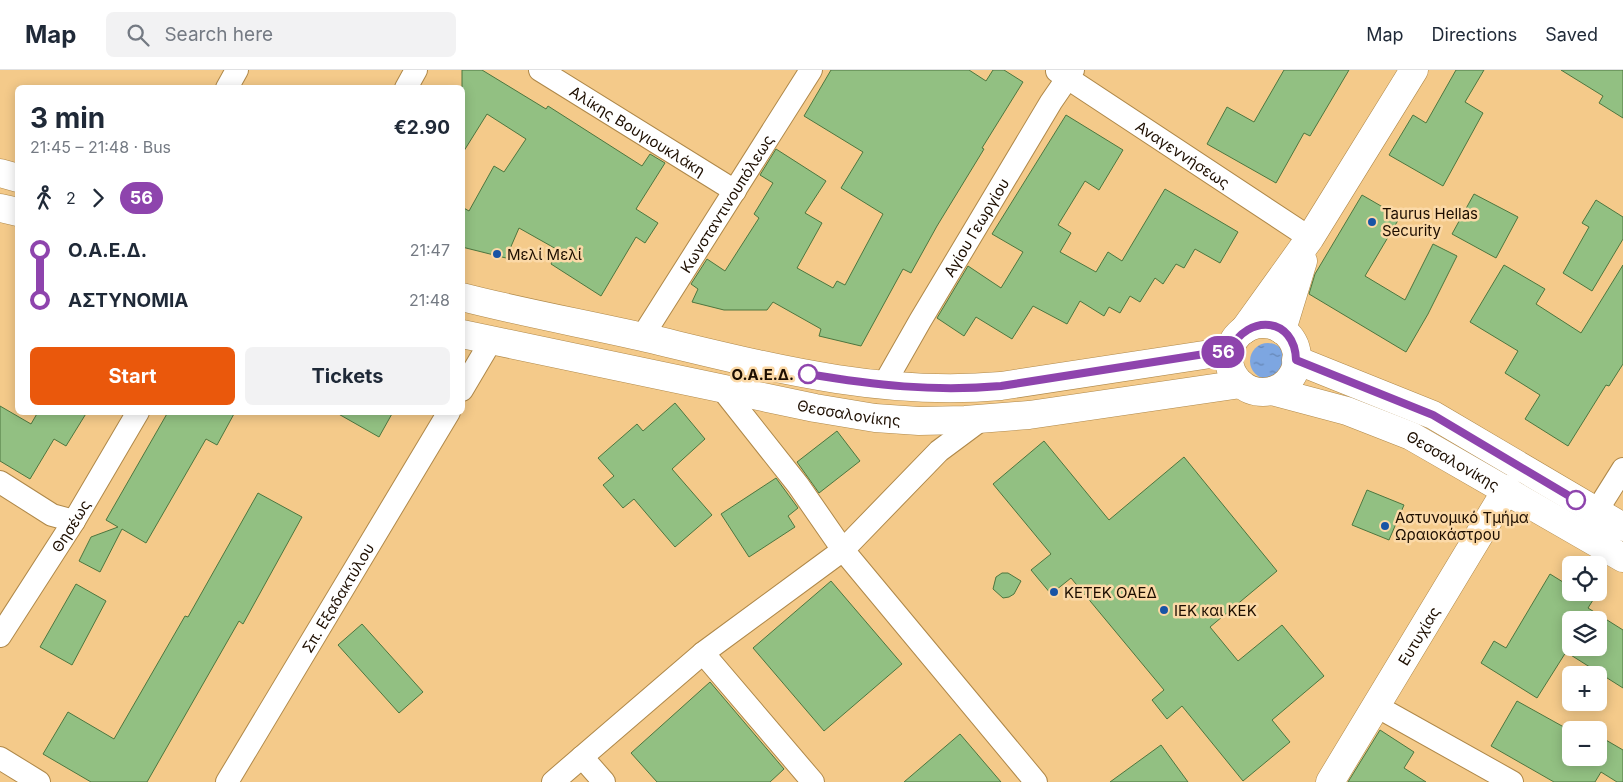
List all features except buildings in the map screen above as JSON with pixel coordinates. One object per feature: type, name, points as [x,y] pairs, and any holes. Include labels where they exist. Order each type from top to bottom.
[{"type":"main road","points":[[1237,340],[1263,325],[1282,330],[1291,340],[1296,360],[1289,379],[1282,386],[1272,391],[1256,392],[1241,384],[1231,369],[1237,340],[1310,238],[1414,70]]},
{"type":"main road","points":[[0,173],[15,177]]},
{"type":"main road","points":[[0,208],[15,211]]},
{"type":"main road","points":[[1282,330],[1310,238]]},
{"type":"main road","name":"Θεσσαλονίκης","points":[[465,298],[789,372],[883,386],[963,389],[1001,386],[1237,340]]},
{"type":"main road","name":"Θεσσαλονίκης","points":[[465,335],[722,390],[875,418],[919,421],[982,419],[1164,397],[1241,384]]},
{"type":"main road","name":"Θεσσαλονίκης","points":[[1296,360],[1433,415],[1623,528]]},
{"type":"main road","name":"Θεσσαλονίκης","points":[[1272,391],[1347,411],[1403,432],[1623,558]]},
{"type":"main road","name":"Ευτυχίας","points":[[1330,782],[1378,707],[1507,490]]},
{"type":"street","points":[[229,85],[237,70]]},
{"type":"street","points":[[408,85],[416,70]]},
{"type":"street","name":"Αλίκης Βουγιουκλάκη","points":[[540,70],[735,191]]},
{"type":"street","name":"Κωνσταντινουπόλεως","points":[[642,337],[811,70]]},
{"type":"street","name":"Αναγεννήσεως","points":[[1066,73],[1310,238]]},
{"type":"street","name":"Αγίου Γεωργίου","points":[[883,386],[1066,73]]},
{"type":"street","points":[[465,385],[491,341]]},
{"type":"street","points":[[722,390],[798,485],[843,550],[1036,782]]},
{"type":"street","name":"Θησέως","points":[[0,636],[74,522],[136,415]]},
{"type":"street","name":"Σπ. Εξαδακτύλου","points":[[227,782],[447,415]]},
{"type":"street","points":[[553,782],[703,653],[843,550],[939,451],[982,419]]},
{"type":"street","points":[[1596,512],[1623,468]]},
{"type":"street","points":[[0,482],[52,515],[74,522]]},
{"type":"street","points":[[703,653],[814,782]]},
{"type":"street","points":[[1378,707],[1512,782]]},
{"type":"street","points":[[582,757],[604,782]]},
{"type":"street","points":[[0,758],[40,782]]},
{"type":"water","points":[[1268,343],[1275,344],[1281,348],[1285,354],[1285,368],[1281,374],[1275,378],[1268,379],[1261,378],[1255,374],[1251,368],[1250,361],[1251,354],[1255,348],[1261,344]]},
{"type":"bus line","name":"56","points":[[808,374],[883,386],[924,389],[963,389],[1001,386],[1185,359],[1230,350],[1235,340],[1244,330],[1253,326],[1272,326],[1282,330],[1291,340],[1296,353],[1296,360],[1433,415],[1576,500]]},
{"type":"place","name":"Taurus Hellas Security","points":[[1372,222]]},
{"type":"place","name":"Μελί Μελί","points":[[497,254]]},
{"type":"place","name":"Ο.Α.Ε.Δ.","points":[[808,374]]},
{"type":"place","name":"Αστυνομικό Τμήμα Ωραιοκάστρου","points":[[1385,526]]},
{"type":"place","name":"ΚΕΤΕΚ ΟΑΕΔ","points":[[1054,592]]},
{"type":"place","name":"ΙΕΚ και ΚΕΚ","points":[[1164,610]]}]
